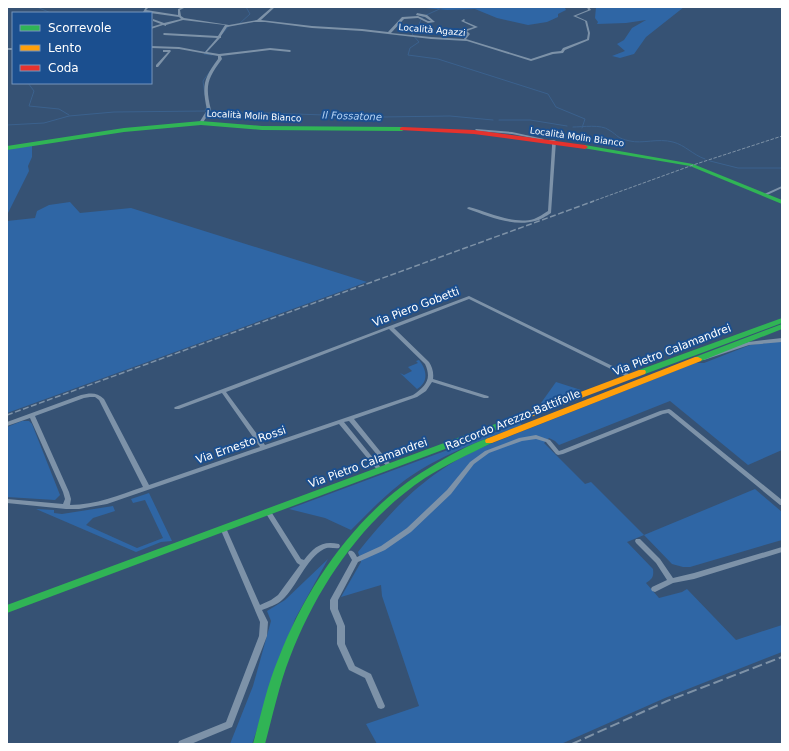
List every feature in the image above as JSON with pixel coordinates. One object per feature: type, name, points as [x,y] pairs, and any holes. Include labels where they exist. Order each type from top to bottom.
[{"type":"main road","name":"Località Molin Bianco","points":[[7,148],[124,130],[201,123],[262,128],[406,129],[474,132],[522,137],[691,165],[782,202]]},
{"type":"main road","name":"Via Pietro Calamandrei","points":[[7,609],[782,320]]},
{"type":"main road","name":"Raccordo Arezzo-Battifolle","points":[[259,744],[271,698],[295,629],[320,580],[356,533],[391,497],[427,470],[468,449],[782,326]]},
{"type":"street","points":[[148,7],[144,11],[149,12]]},
{"type":"street","points":[[180,16],[180,9],[185,7]]},
{"type":"street","points":[[258,21],[274,7]]},
{"type":"street","name":"Località Agazzi","points":[[152,28],[183,19],[228,25],[258,21],[431,38],[465,39],[528,59],[535,59],[553,52],[562,52],[564,49],[588,39],[589,33],[586,21],[574,16],[590,10],[588,7]]},
{"type":"street","points":[[152,12],[168,15],[167,17],[174,15],[180,16],[183,19]]},
{"type":"street","points":[[389,33],[403,18],[418,18],[428,22],[434,22],[426,16],[417,14]]},
{"type":"street","points":[[464,20],[462,21],[477,27],[465,31],[469,34],[465,39]]},
{"type":"street","points":[[153,23],[165,25]]},
{"type":"street","points":[[205,53],[220,37],[228,25]]},
{"type":"street","points":[[164,34],[220,37]]},
{"type":"street","points":[[152,47],[170,51],[157,66]]},
{"type":"street","points":[[152,50],[179,48],[219,55],[270,49],[290,51]]},
{"type":"street","points":[[201,123],[209,110],[205,94],[205,82],[208,74],[220,59],[219,55]]},
{"type":"street","name":"Località Molin Bianco","points":[[477,130],[505,132],[522,137]]},
{"type":"street","points":[[469,208],[493,216],[524,222],[531,221],[550,212],[554,142]]},
{"type":"street","points":[[764,195],[782,187]]},
{"type":"street","name":"Via Piero Gobetti","points":[[177,408],[469,297],[631,377]]},
{"type":"street","points":[[390,327],[427,363],[432,374],[431,380],[486,397]]},
{"type":"street","points":[[690,361],[710,358],[748,344],[782,340]]},
{"type":"street","name":"Via Ernesto Rossi","points":[[7,501],[66,507],[79,507],[107,502],[415,396],[423,391],[431,380]]},
{"type":"street","points":[[223,391],[264,448]]},
{"type":"street","points":[[7,424],[83,396],[97,396],[147,488]]},
{"type":"street","points":[[381,706],[368,676],[352,668],[341,644],[341,626],[334,609],[334,600],[356,560],[383,548],[409,530],[449,492],[472,463],[487,452],[521,439],[536,437],[548,441],[558,453],[669,411],[782,503]]},
{"type":"street","points":[[32,415],[66,492],[68,499],[66,507]]},
{"type":"street","points":[[351,419],[390,467]]},
{"type":"street","points":[[341,422],[380,470]]},
{"type":"street","points":[[268,512],[299,561],[305,564]]},
{"type":"street","points":[[182,744],[229,724],[263,636],[264,622],[259,608],[223,528]]},
{"type":"street","points":[[638,541],[658,561],[671,581]]},
{"type":"street","points":[[259,608],[272,603],[281,597],[305,564],[321,548],[327,545],[337,546]]},
{"type":"street","points":[[655,589],[671,581],[694,576],[782,549]]},
{"type":"street","points":[[351,553],[356,560]]},
{"type":"shaded area","points":[[415,7],[556,7],[565,8],[566,10],[558,14],[558,17],[547,22],[528,25],[497,18],[475,9],[447,10]]},
{"type":"shaded area","points":[[596,7],[684,7],[646,37],[634,54],[620,58],[612,56],[625,51],[617,44],[624,40],[632,28],[646,20],[626,23],[597,24],[598,22],[595,18]]},
{"type":"shaded area","points":[[32,146],[32,157],[28,166],[29,171],[7,215],[7,149]]},
{"type":"shaded area","points":[[70,202],[80,213],[131,208],[367,282],[7,413],[7,221],[35,218],[37,211],[49,205]]},
{"type":"shaded area","points":[[782,341],[782,450],[748,465],[670,401],[559,445],[549,438],[544,443],[585,484],[591,482],[644,535],[627,542],[653,569],[652,578],[646,583],[659,598],[682,592],[687,589],[736,640],[782,625],[782,652],[665,698],[561,744],[377,744],[366,724],[419,706],[382,596],[381,585],[341,597],[361,562],[358,552],[399,505],[414,491],[445,467],[483,447],[695,363],[704,363],[750,345]]},
{"type":"shaded area","points":[[419,360],[424,368],[426,376],[424,383],[417,389],[400,373],[404,375],[412,371],[408,367],[418,363],[416,361]]},
{"type":"shaded area","points":[[556,382],[581,390],[543,404],[541,403]]},
{"type":"shaded area","points":[[22,421],[29,421],[32,424],[60,495],[55,500],[7,497],[7,427]]},
{"type":"shaded area","points":[[520,423],[522,425],[459,450],[428,465],[400,484],[351,530],[325,518],[289,509]]},
{"type":"shaded area","points":[[755,489],[782,512],[782,540],[690,567],[672,564],[644,535]]},
{"type":"shaded area","points":[[149,493],[172,541],[161,542],[136,552],[36,509],[54,510],[54,513],[62,514],[113,506],[115,511],[93,518],[86,525],[137,548],[163,538],[145,500],[133,503],[131,499]]},
{"type":"shaded area","points":[[328,559],[295,619],[252,744],[230,744],[253,686],[271,621],[267,611],[285,600]]},
{"type":"waterway","points":[[37,7],[49,12]]},
{"type":"waterway","points":[[239,24],[250,14],[246,7]]},
{"type":"waterway","points":[[444,7],[422,17],[418,27],[412,34],[419,42],[410,48],[408,55],[438,59],[548,94],[556,107],[585,119],[582,126]]},
{"type":"waterway","points":[[221,35],[229,26]]},
{"type":"waterway","points":[[210,46],[204,54],[212,55]]},
{"type":"waterway","points":[[205,95],[203,81],[211,70]]},
{"type":"waterway","points":[[29,84],[34,91],[29,106],[59,109],[69,115]]},
{"type":"waterway","name":"Il Fossatone","points":[[7,125],[44,123],[69,116],[114,112],[205,111],[207,107]]},
{"type":"waterway","name":"Il Fossatone","points":[[211,111],[381,117],[450,116],[493,120]]},
{"type":"waterway","name":"Il Fossatone","points":[[499,120],[530,120],[567,126]]},
{"type":"waterway","name":"Il Fossatone","points":[[573,127],[582,126]]},
{"type":"waterway","name":"Il Fossatone","points":[[582,126],[606,128],[622,139],[635,142],[673,142],[705,159]]},
{"type":"waterway","name":"Il Fossatone","points":[[710,161],[738,168],[782,168]]},
{"type":"railway","points":[[591,202],[693,165],[782,136]]},
{"type":"railway","points":[[7,415],[594,201]]},
{"type":"railway","points":[[572,744],[667,701],[782,657]]},
{"type":"traffic: fast","points":[[7,148],[124,130],[201,123],[262,128],[402,129]]},
{"type":"traffic: fast","points":[[585,147],[691,165],[782,202]]},
{"type":"traffic: fast","points":[[642,372],[782,320]]},
{"type":"traffic: fast","points":[[698,359],[782,326]]},
{"type":"traffic: fast","points":[[7,609],[525,416]]},
{"type":"traffic: fast","points":[[259,744],[284,657],[299,621],[318,587],[339,556],[364,526],[391,500],[421,477],[454,457],[489,441]]},
{"type":"traffic: slow","points":[[489,441],[698,359]]},
{"type":"traffic: slow","points":[[525,416],[642,372]]},
{"type":"traffic: jam","points":[[402,129],[474,132],[585,147]]}]
